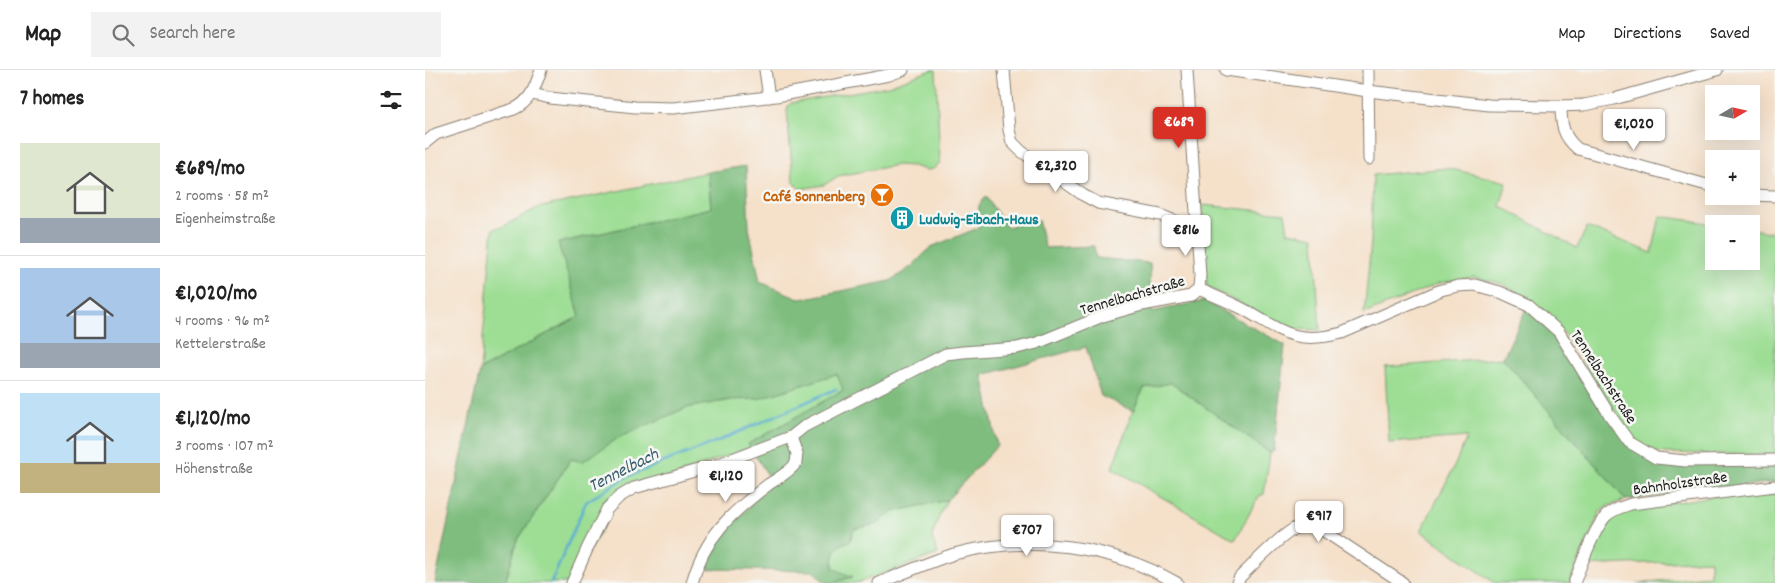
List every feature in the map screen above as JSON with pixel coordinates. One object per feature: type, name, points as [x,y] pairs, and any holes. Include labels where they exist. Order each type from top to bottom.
[{"type":"street","points":[[425,143],[436,134],[522,106],[532,94],[541,70]]},
{"type":"street","points":[[765,70],[769,98]]},
{"type":"street","points":[[532,94],[550,98],[635,107],[673,108],[769,98],[889,75],[903,70]]},
{"type":"street","points":[[1004,70],[1009,130],[1013,142],[1021,151],[1083,195],[1098,203],[1160,215],[1197,227]]},
{"type":"street","points":[[1187,70],[1200,275],[1199,289]]},
{"type":"street","points":[[1225,70],[1368,91],[1489,105],[1561,106],[1584,105],[1614,100],[1717,70]]},
{"type":"street","points":[[1367,70],[1369,159]]},
{"type":"street","points":[[1561,106],[1561,120],[1564,132],[1570,142],[1578,149],[1705,184]]},
{"type":"street","points":[[1760,195],[1775,196]]},
{"type":"street","name":"Tennelbachstraße","points":[[572,583],[607,509],[634,488],[716,465],[791,437],[805,426],[946,354],[1017,348],[1037,343],[1103,316],[1142,305],[1191,296],[1199,289],[1243,310],[1282,332],[1308,338],[1342,333],[1441,290],[1475,285],[1492,290],[1529,305],[1559,332],[1609,414],[1629,442],[1656,458],[1686,461],[1775,460]]},
{"type":"street","points":[[692,583],[705,548],[721,526],[752,497],[796,463],[797,454],[791,437]]},
{"type":"street","name":"Bahnholzstraße","points":[[1574,583],[1599,525],[1605,516],[1616,509],[1631,504],[1775,486]]},
{"type":"street","points":[[1237,583],[1240,577],[1271,547],[1296,527],[1307,524],[1321,529],[1403,583]]},
{"type":"street","points":[[879,583],[956,554],[996,546],[1035,544],[1072,547],[1109,555],[1143,566],[1177,583]]},
{"type":"green space","points":[[936,70],[940,163],[933,169],[926,170],[913,166],[897,165],[838,176],[824,185],[800,189],[796,185],[793,179],[787,111],[791,103],[888,86]]},
{"type":"green space","points":[[746,166],[749,228],[760,282],[801,299],[890,281],[911,267],[931,247],[978,228],[979,205],[986,197],[1007,227],[1038,220],[1045,248],[1094,246],[1096,258],[1150,263],[1151,312],[1204,301],[1285,345],[1274,451],[1270,453],[1171,383],[1144,388],[1133,411],[1101,396],[1086,347],[983,375],[997,446],[947,500],[892,512],[877,524],[854,529],[850,541],[840,545],[835,551],[833,568],[853,577],[834,583],[826,583],[813,571],[704,569],[712,550],[726,531],[755,501],[769,477],[748,444],[843,390],[837,374],[758,399],[730,400],[686,408],[620,437],[582,462],[571,459],[517,541],[505,583],[435,583],[480,370],[580,316],[558,243],[711,208],[708,172]]},
{"type":"green space","points":[[1447,168],[1507,182],[1500,206],[1577,248],[1587,227],[1652,253],[1660,216],[1705,223],[1705,270],[1760,270],[1760,230],[1775,233],[1775,455],[1664,453],[1656,452],[1633,440],[1564,333],[1530,300],[1503,284],[1474,277],[1440,283],[1364,314],[1371,243],[1373,175]]},
{"type":"green space","points":[[708,172],[711,208],[559,243],[580,316],[480,370],[493,229],[502,227],[537,208]]},
{"type":"green space","points":[[1202,205],[1285,213],[1288,232],[1314,237],[1320,330],[1291,329],[1207,287]]},
{"type":"green space","points":[[1527,307],[1556,334],[1629,445],[1655,460],[1775,462],[1775,482],[1626,500],[1503,358]]},
{"type":"green space","points":[[1503,358],[1626,500],[1608,506],[1600,512],[1569,583],[1495,583],[1421,531],[1467,437],[1389,443],[1385,367]]},
{"type":"green space","points":[[826,368],[884,369],[805,426],[619,497],[572,583],[505,583],[517,541],[571,459],[627,429],[704,399],[721,402],[755,395]]},
{"type":"green space","points":[[1171,383],[1270,453],[1264,494],[1259,496],[1235,540],[1112,468],[1133,411],[1144,388]]},
{"type":"green space","points":[[1775,487],[1775,583],[1637,583],[1710,576],[1710,560],[1585,566],[1606,518],[1617,511]]},
{"type":"green space","points":[[947,500],[932,537],[938,554],[857,583],[834,583],[852,577],[833,569],[835,551],[840,545],[850,541],[854,529],[877,524],[892,512]]},
{"type":"waterway","name":"Tennelbach","points":[[551,583],[586,502],[626,477],[718,441],[836,389]]},
{"type":"place","name":"Café Sonnenberg","points":[[882,195]]},
{"type":"place","name":"Ludwig-Eibach-Haus","points":[[902,218]]}]
